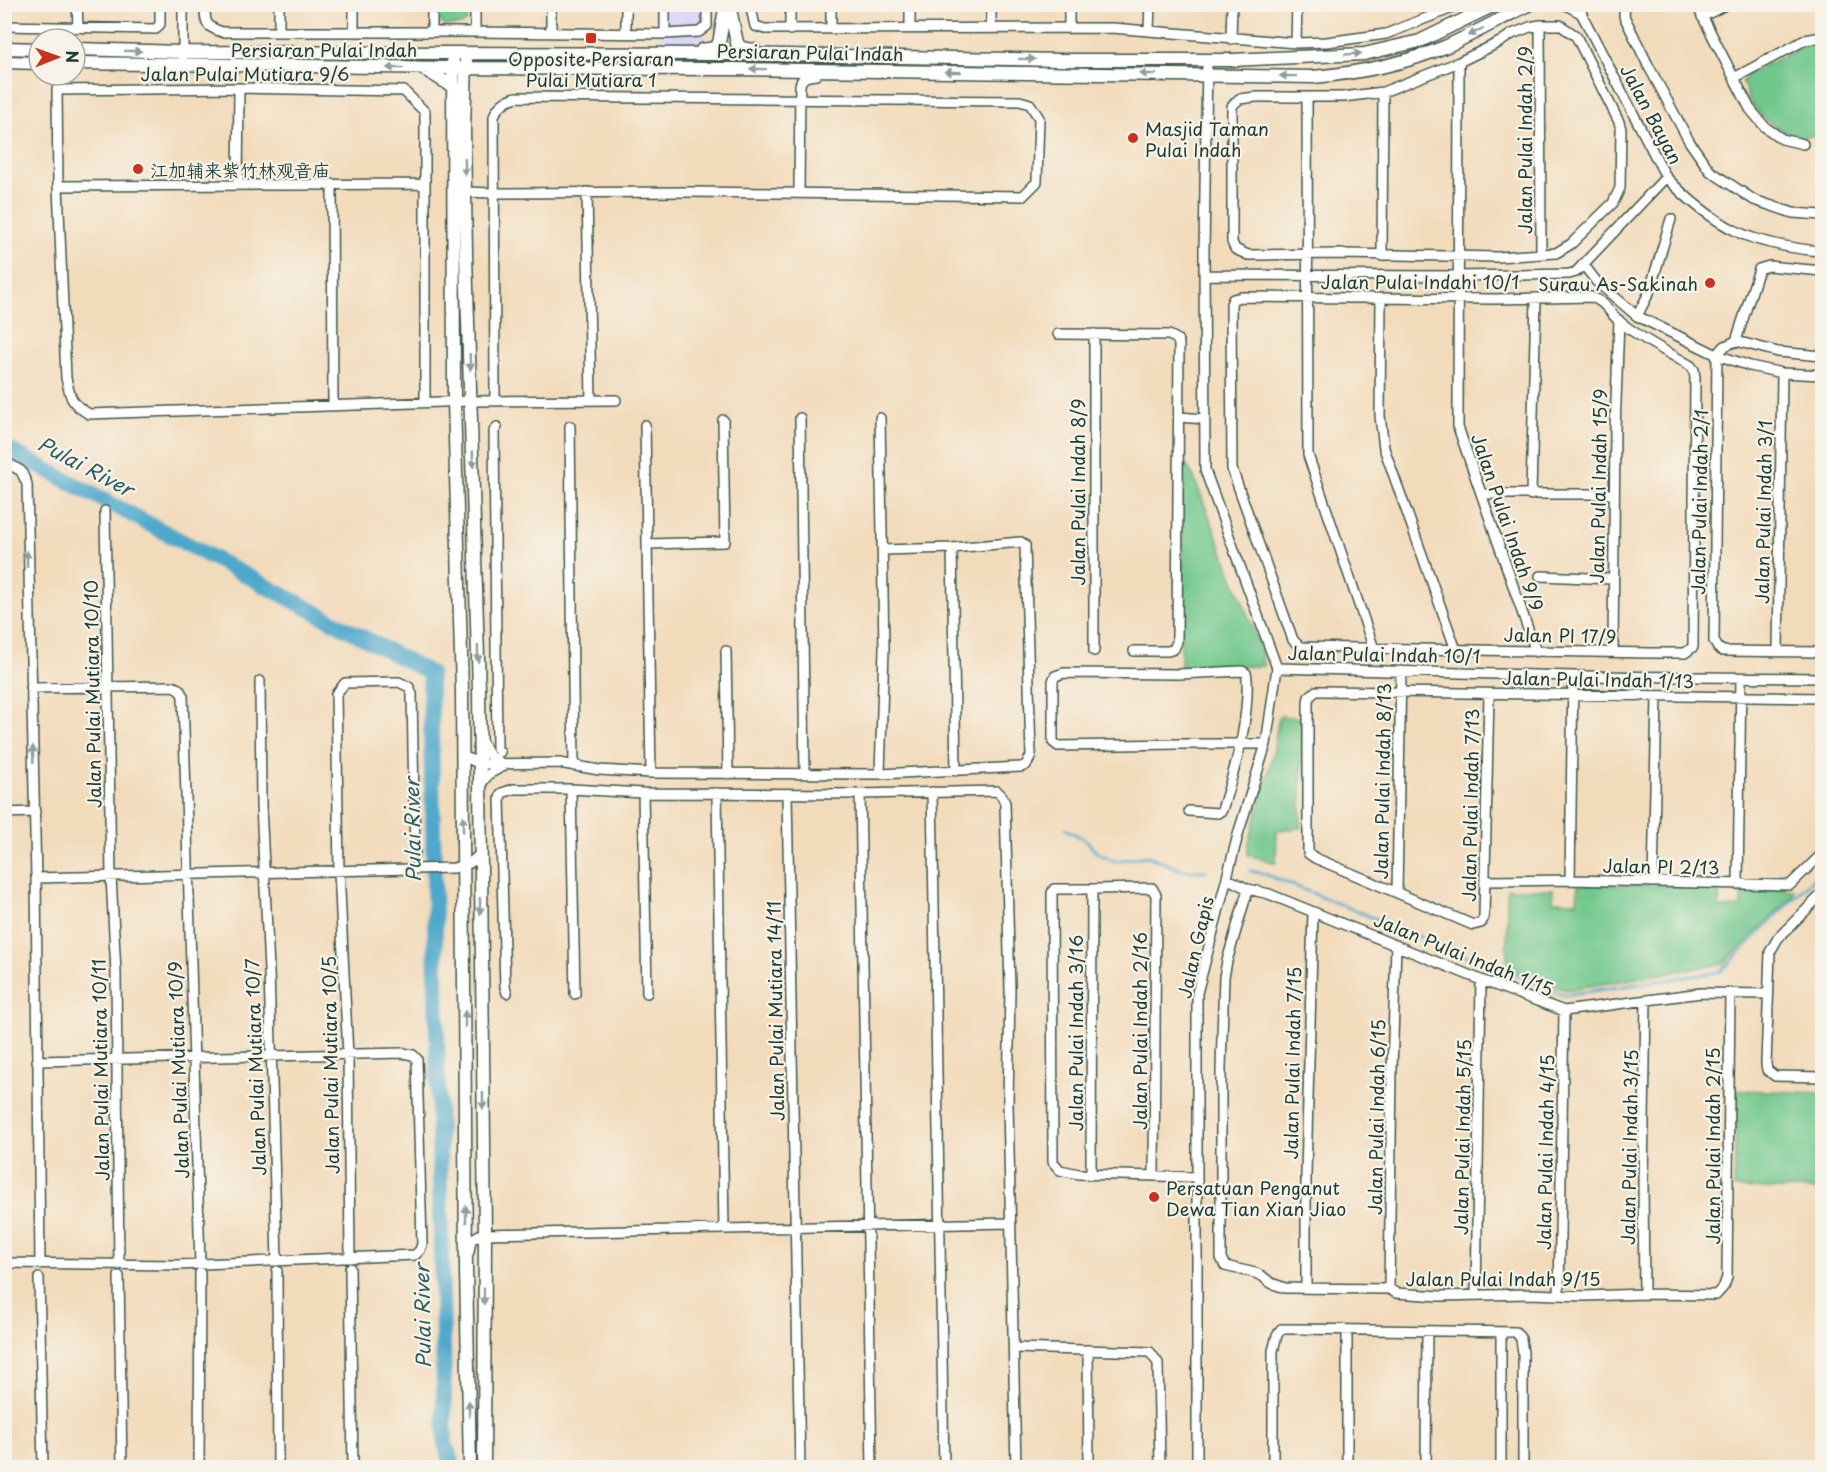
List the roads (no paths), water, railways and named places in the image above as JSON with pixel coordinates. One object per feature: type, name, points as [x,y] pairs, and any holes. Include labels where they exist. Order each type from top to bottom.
[{"type":"main road","points":[[728,4],[728,69]]},
{"type":"main road","points":[[678,54],[717,46],[728,4]]},
{"type":"main road","points":[[728,4],[737,43],[741,48],[780,54]]},
{"type":"main road","name":"Persiaran Pulai Indah","points":[[87,50],[780,54],[1207,61],[1364,54],[1420,40],[1496,4]]},
{"type":"main road","points":[[1567,4],[1579,7]]},
{"type":"main road","name":"Persiaran Pulai Indah","points":[[87,64],[848,70],[1313,77],[1346,74],[1403,62],[1447,46],[1530,5]]},
{"type":"main road","points":[[4,48],[27,49]]},
{"type":"main road","points":[[460,53],[454,401],[463,756],[458,867],[470,1467]]},
{"type":"main road","points":[[4,62],[27,63]]},
{"type":"main road","points":[[421,68],[460,87]]},
{"type":"main road","points":[[460,87],[484,68]]},
{"type":"main road","points":[[460,87],[465,192],[480,764],[485,1234],[484,1467]]},
{"type":"street","points":[[4,26],[78,27],[78,4]]},
{"type":"street","points":[[87,27],[156,29],[160,24],[160,4]]},
{"type":"street","points":[[183,4],[183,66]]},
{"type":"street","points":[[205,4],[205,22],[222,32],[665,34],[699,32],[707,26],[707,4]]},
{"type":"street","points":[[279,4],[279,31]]},
{"type":"street","points":[[354,4],[354,31]]},
{"type":"street","points":[[432,4],[432,32]]},
{"type":"street","points":[[475,4],[475,32]]},
{"type":"street","points":[[551,32],[552,4]]},
{"type":"street","points":[[626,4],[626,33]]},
{"type":"street","points":[[665,4],[665,34]]},
{"type":"street","points":[[750,4],[755,26],[765,29],[1069,27],[1149,30],[1296,43],[1327,42],[1386,34],[1447,10],[1456,4]]},
{"type":"street","points":[[790,4],[790,30]]},
{"type":"street","points":[[831,4],[831,29]]},
{"type":"street","points":[[910,4],[910,28]]},
{"type":"street","points":[[991,4],[991,28]]},
{"type":"street","points":[[1069,27],[1070,4]]},
{"type":"street","points":[[1149,30],[1150,4]]},
{"type":"street","points":[[1231,39],[1232,4]]},
{"type":"street","points":[[1296,43],[1297,4]]},
{"type":"street","points":[[1625,4],[1624,16],[1648,65],[1689,141],[1710,171],[1754,200],[1793,213],[1822,215]]},
{"type":"street","points":[[1696,4],[1750,109],[1765,127],[1782,139],[1803,144]]},
{"type":"street","points":[[1702,17],[1727,4]]},
{"type":"street","name":"Jalan Bayan","points":[[1579,7],[1666,177],[1683,195],[1737,232],[1783,246],[1822,251]]},
{"type":"street","points":[[1540,25],[1560,25],[1576,36],[1621,129],[1620,188],[1613,203],[1571,244],[1556,253],[1459,257],[1248,255],[1235,249],[1232,242],[1232,106],[1239,99],[1343,97],[1383,92],[1459,62],[1512,34],[1540,25]]},
{"type":"street","name":"Jalan Pulai Indah 2/9","points":[[1540,25],[1540,254]]},
{"type":"street","points":[[1734,78],[1805,40],[1822,37]]},
{"type":"street","name":"Jalan Pulai Indah 10/1","points":[[1207,61],[1204,275],[1205,470],[1277,668],[1573,676],[1822,678]]},
{"type":"street","name":"Jalan Pulai Indah 9/9","points":[[1459,62],[1458,427],[1536,652]]},
{"type":"street","points":[[799,193],[801,81],[806,76],[848,70]]},
{"type":"street","points":[[58,87],[58,186],[66,378],[70,397],[77,407],[89,414],[454,401],[616,400]]},
{"type":"street","points":[[238,184],[239,88]]},
{"type":"street","name":"Jalan Pulai Mutiara 9/6","points":[[57,90],[239,88],[404,91],[425,112],[425,184]]},
{"type":"street","points":[[1382,256],[1383,92]]},
{"type":"street","points":[[465,192],[494,193],[799,193],[1023,196],[1037,182],[1039,118],[1030,104],[1020,102],[517,97],[509,99],[494,114],[494,193],[495,400]]},
{"type":"street","points":[[1307,97],[1308,455],[1374,648]]},
{"type":"street","points":[[1204,275],[1569,274],[1576,272],[1666,177]]},
{"type":"street","points":[[332,184],[333,405]]},
{"type":"street","points":[[58,186],[425,184],[425,402]]},
{"type":"street","points":[[587,192],[591,400]]},
{"type":"street","points":[[1637,316],[1649,292],[1671,219]]},
{"type":"street","points":[[1583,264],[1596,281],[1637,316],[1717,355],[1782,373],[1822,375]]},
{"type":"street","points":[[1736,341],[1759,269],[1769,266],[1822,271]]},
{"type":"street","name":"Jalan Pulai Indahi 10/1","points":[[1293,640],[1232,469],[1231,304],[1233,299],[1241,297],[1381,299],[1591,297],[1598,298],[1619,320],[1694,370],[1693,648],[1685,653]]},
{"type":"street","points":[[1531,495],[1536,298]]},
{"type":"street","name":"Jalan Pulai Indah 10/1","points":[[1381,299],[1380,416],[1384,448],[1456,650]]},
{"type":"street","name":"Jalan Pulai Indah 15/9","points":[[1613,652],[1614,494],[1619,320]]},
{"type":"street","points":[[1058,334],[1169,335],[1177,339],[1180,350],[1176,646],[1168,651],[1134,651]]},
{"type":"street","name":"Jalan Pulai Indah 8/9","points":[[1094,334],[1094,651]]},
{"type":"street","points":[[1717,355],[1725,346],[1736,341],[1778,352],[1822,356]]},
{"type":"street","name":"Jalan Pulai Indah 2/1","points":[[1717,355],[1714,641],[1723,651],[1778,652]]},
{"type":"street","name":"Jalan Pulai Indah 3/1","points":[[1778,652],[1782,373]]},
{"type":"street","points":[[880,417],[884,649],[880,774]]},
{"type":"street","points":[[1179,417],[1204,419]]},
{"type":"street","points":[[800,418],[805,774]]},
{"type":"street","points":[[647,544],[725,542],[723,420]]},
{"type":"street","points":[[645,425],[651,773]]},
{"type":"street","points":[[570,426],[574,766]]},
{"type":"street","points":[[497,427],[494,431],[496,726],[497,749],[500,752]]},
{"type":"street","points":[[4,461],[21,471],[27,484],[36,878],[40,1264]]},
{"type":"street","points":[[1482,494],[1614,494]]},
{"type":"street","name":"Jalan Pulai Mutiara 10/10","points":[[105,511],[111,876]]},
{"type":"street","points":[[463,756],[480,764],[560,763],[599,770],[651,773],[880,774],[1026,765],[1031,756],[1031,745],[1025,545],[1021,542],[952,548],[883,550]]},
{"type":"street","points":[[952,548],[956,771]]},
{"type":"street","points":[[1540,576],[1613,579]]},
{"type":"street","name":"Jalan PI 17/9","points":[[1293,640],[1300,647],[1305,648],[1685,653]]},
{"type":"street","points":[[726,651],[728,774]]},
{"type":"street","points":[[1778,652],[1822,652]]},
{"type":"street","name":"Jalan Gapis","points":[[1197,1467],[1197,993],[1239,831],[1266,744],[1277,668]]},
{"type":"street","points":[[1189,810],[1218,813],[1221,811],[1242,744],[1248,678],[1246,673],[1242,671],[1179,674],[1064,673],[1055,676],[1053,681],[1053,742],[1058,746],[1242,744],[1266,744]]},
{"type":"street","name":"Jalan Pulai Indah 8/13","points":[[1396,892],[1401,671]]},
{"type":"street","points":[[1570,880],[1573,676]]},
{"type":"street","points":[[1738,884],[1741,678]]},
{"type":"street","name":"Jalan Pulai Mutiara 10/7","points":[[261,681],[263,872],[269,970],[277,1266],[278,1467]]},
{"type":"street","name":"Jalan Pulai Mutiara 10/5","points":[[353,1467],[348,1056],[339,871],[336,694],[345,683],[399,682],[409,687],[412,694],[415,854]]},
{"type":"street","name":"Jalan Pulai Mutiara 10/9","points":[[108,688],[173,686],[179,689],[183,696],[200,1269],[199,1467]]},
{"type":"street","points":[[31,688],[108,688]]},
{"type":"street","name":"Jalan Pulai Indah 1/13","points":[[1396,892],[1308,853],[1308,702],[1309,697],[1316,691],[1822,698]]},
{"type":"street","name":"Jalan Pulai Indah 7/13","points":[[1396,892],[1473,925],[1481,922],[1484,917],[1489,694]]},
{"type":"street","points":[[1653,882],[1657,696]]},
{"type":"street","points":[[479,738],[490,756],[505,765]]},
{"type":"street","points":[[480,785],[489,774],[505,765]]},
{"type":"street","points":[[507,993],[504,987],[500,798],[502,793],[514,789],[572,789],[644,793],[860,794],[993,789],[1002,795],[1005,803],[1010,990],[1008,1104],[1016,1467]]},
{"type":"street","points":[[572,789],[575,994]]},
{"type":"street","points":[[932,792],[944,1467]]},
{"type":"street","points":[[644,793],[647,993]]},
{"type":"street","points":[[717,794],[724,1229]]},
{"type":"street","name":"Jalan Pulai Mutiara 14/11","points":[[787,794],[800,1467]]},
{"type":"street","points":[[860,794],[872,1467]]},
{"type":"street","points":[[4,813],[34,812]]},
{"type":"street","points":[[36,878],[458,867],[480,854]]},
{"type":"street","name":"Jalan PI 2/13","points":[[1486,881],[1570,880],[1790,885],[1822,854]]},
{"type":"street","name":"Jalan Pulai Mutiara 10/11","points":[[111,876],[118,1059],[119,1265]]},
{"type":"street","name":"Jalan Pulai Indah 1/15","points":[[1228,879],[1248,889],[1269,894],[1564,1011],[1687,994],[1767,994]]},
{"type":"street","name":"Jalan Pulai Indah 2/16","points":[[1093,890],[1152,888],[1156,896],[1154,1175]]},
{"type":"street","points":[[1093,890],[1054,889],[1052,893],[1053,1162],[1060,1170],[1091,1174],[1196,1177]]},
{"type":"street","name":"Jalan Pulai Indah 9/15","points":[[1248,889],[1224,977],[1221,1258],[1225,1266],[1263,1276],[1279,1287],[1389,1289],[1396,1293],[1432,1296],[1476,1294],[1716,1295]]},
{"type":"street","name":"Jalan Pulai Indah 3/16","points":[[1091,1174],[1093,890]]},
{"type":"street","points":[[1822,894],[1773,945],[1770,952],[1767,994],[1767,1070],[1775,1076],[1822,1077]]},
{"type":"street","name":"Jalan Pulai Indah 7/15","points":[[1306,1287],[1306,1162],[1313,912]]},
{"type":"street","name":"Jalan Pulai Indah 6/15","points":[[1389,1289],[1396,945]]},
{"type":"street","name":"Jalan Pulai Indah 5/15","points":[[1476,1294],[1481,980]]},
{"type":"street","name":"Jalan Pulai Indah 2/15","points":[[1716,1295],[1724,1286],[1727,1277],[1730,993]]},
{"type":"street","name":"Jalan Pulai Indah 3/15","points":[[1644,1294],[1646,1001]]},
{"type":"street","name":"Jalan Pulai Indah 4/15","points":[[1559,1294],[1564,1011]]},
{"type":"street","points":[[4,1263],[200,1269],[350,1263],[415,1255],[422,1244],[417,1059],[413,1055],[403,1053],[37,1061]]},
{"type":"street","points":[[466,1269],[471,1240],[485,1234],[1011,1223]]},
{"type":"street","points":[[119,1276],[122,1467]]},
{"type":"street","points":[[39,1278],[44,1467]]},
{"type":"street","points":[[1273,1467],[1273,1351],[1281,1329],[1516,1332],[1521,1339],[1523,1353],[1523,1467]]},
{"type":"street","points":[[1347,1330],[1347,1467]]},
{"type":"street","points":[[1426,1467],[1427,1331]]},
{"type":"street","points":[[1501,1332],[1501,1467]]},
{"type":"street","points":[[1014,1348],[1150,1352],[1158,1363],[1160,1467]]},
{"type":"street","points":[[1088,1350],[1089,1467]]},
{"type":"waterway","name":"Pulai River","points":[[4,447],[430,673],[445,1444],[454,1467]]},
{"type":"waterway","points":[[1066,829],[1087,841],[1096,852],[1115,861],[1148,856],[1182,870],[1206,871]]},
{"type":"waterway","points":[[1250,871],[1265,874],[1564,995],[1720,972],[1822,870]]},
{"type":"place","name":"Opposite Persiaran Pulai Mutiara 1","points":[[591,38]]},
{"type":"place","name":"Masjid Taman Pulai Indah","points":[[1133,138]]},
{"type":"place","name":"江加辅来紫竹林观音庙","points":[[138,169]]},
{"type":"place","name":"Surau As-Sakinah","points":[[1710,283]]},
{"type":"place","name":"Persatuan Penganut Dewa Tian Xian Jiao","points":[[1154,1197]]}]
